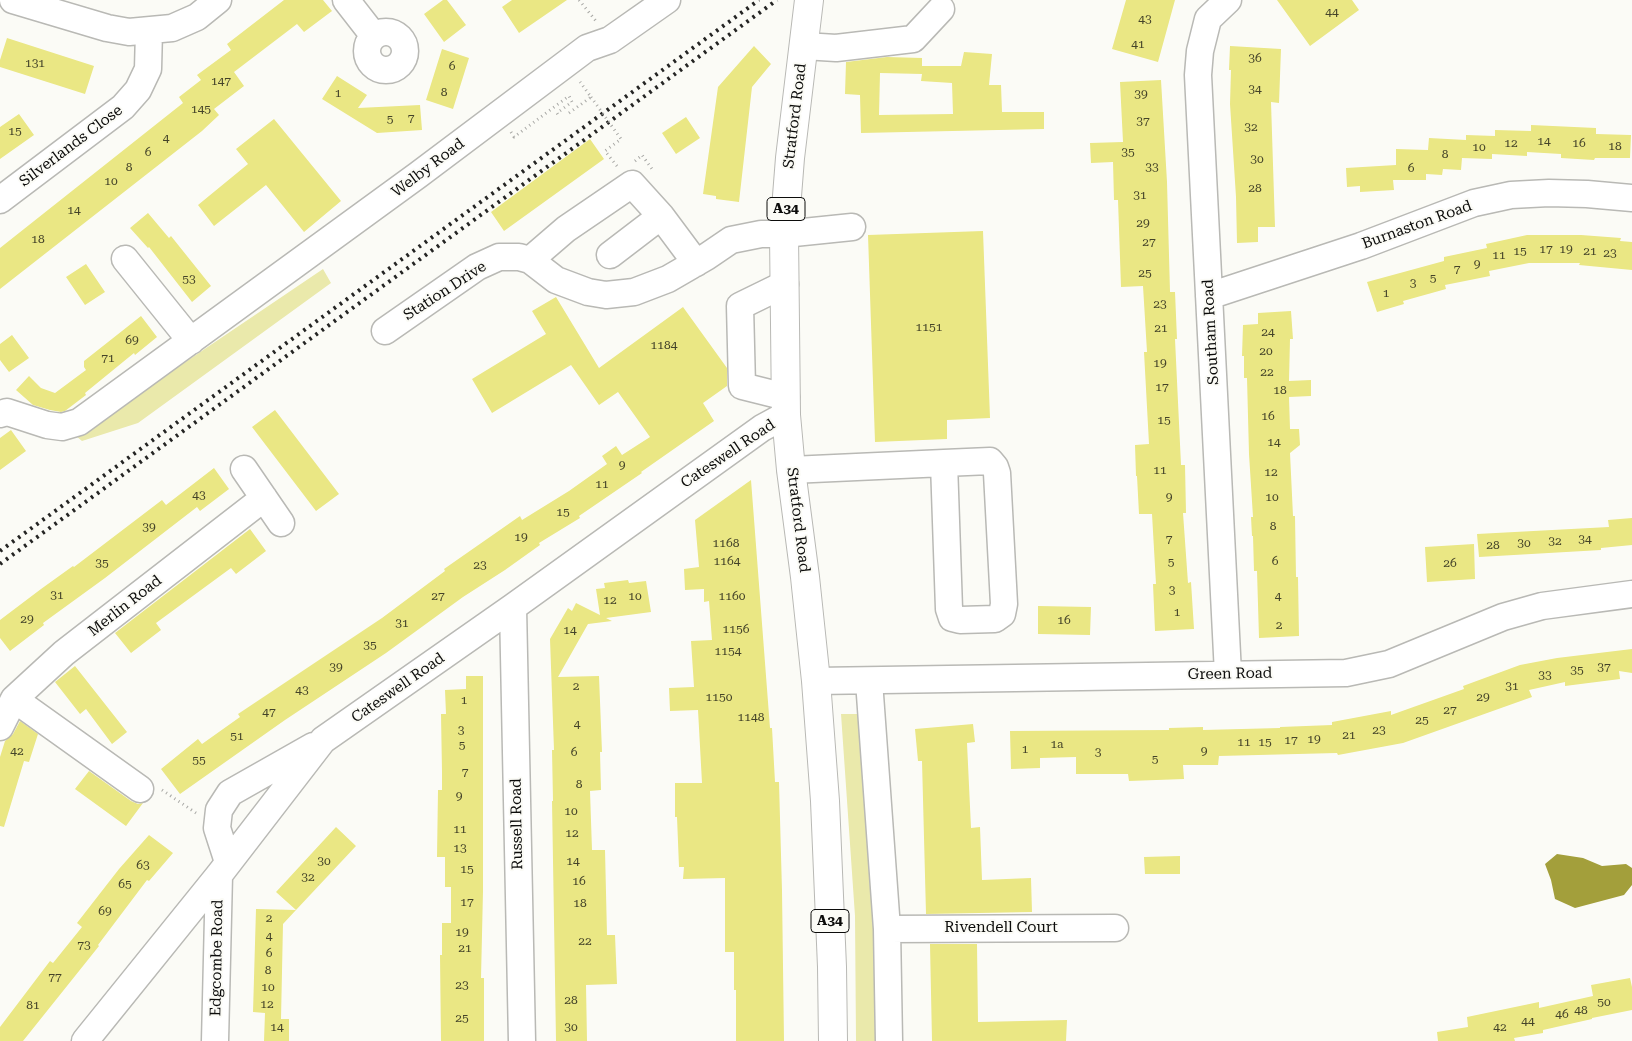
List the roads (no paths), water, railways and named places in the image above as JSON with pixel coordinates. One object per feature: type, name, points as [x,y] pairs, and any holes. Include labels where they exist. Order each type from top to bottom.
[{"type":"highway","name":"Stratford Road","points":[[809,2],[790,158],[784,234],[786,406],[791,470],[816,681],[826,811],[832,967],[832,1041]]},
{"type":"street","points":[[13,0],[107,28],[129,32],[172,28],[197,17],[218,0]]},
{"type":"street","points":[[346,0],[374,36]]},
{"type":"street","name":"Welby Road","points":[[0,414],[7,412],[47,425],[62,427],[79,422],[418,175],[587,48],[610,40],[667,0]]},
{"type":"street","name":"Southam Road","points":[[1228,0],[1208,20],[1200,51],[1198,75],[1228,674]]},
{"type":"street","points":[[804,46],[836,48],[912,39],[941,9]]},
{"type":"street","name":"Silverlands Close","points":[[0,200],[123,107],[138,90],[148,69],[149,31]]},
{"type":"street","points":[[696,263],[661,216],[632,184],[566,229],[530,260],[556,280],[588,292],[606,295],[634,292],[668,279],[696,263],[731,240],[761,234],[784,234],[852,227]]},
{"type":"street","name":"Burnaston Road","points":[[1209,296],[1361,246],[1474,203],[1511,195],[1549,193],[1632,198]]},
{"type":"street","points":[[610,255],[661,216]]},
{"type":"street","name":"Station Drive","points":[[385,331],[477,267],[499,257],[519,257],[530,260]]},
{"type":"street","points":[[124,259],[191,341]]},
{"type":"street","points":[[785,284],[740,306],[742,386],[786,406]]},
{"type":"street","name":"Cateswell Road","points":[[85,1041],[223,869],[323,740],[513,608],[762,428],[786,406]]},
{"type":"street","points":[[791,470],[944,463],[990,461],[997,473],[1004,604],[1002,614],[995,619],[960,620],[952,618],[949,609],[944,463]]},
{"type":"street","points":[[244,469],[281,523]]},
{"type":"street","name":"Merlin Road","points":[[0,727],[14,699],[64,652],[264,498]]},
{"type":"street","name":"Green Road","points":[[816,681],[1346,673],[1390,664],[1503,617],[1542,606],[1632,594]]},
{"type":"street","name":"Russell Road","points":[[513,608],[522,1041]]},
{"type":"street","points":[[870,681],[887,929],[889,1041]]},
{"type":"street","points":[[14,699],[140,789]]},
{"type":"street","name":"Edgcombe Road","points":[[215,1041],[223,869],[217,828],[219,810],[230,794],[323,740]]},
{"type":"street","name":"Rivendell Court","points":[[887,929],[1115,928]]},
{"type":"railway","points":[[0,551],[759,0]]},
{"type":"railway","points":[[0,564],[777,0]]}]
